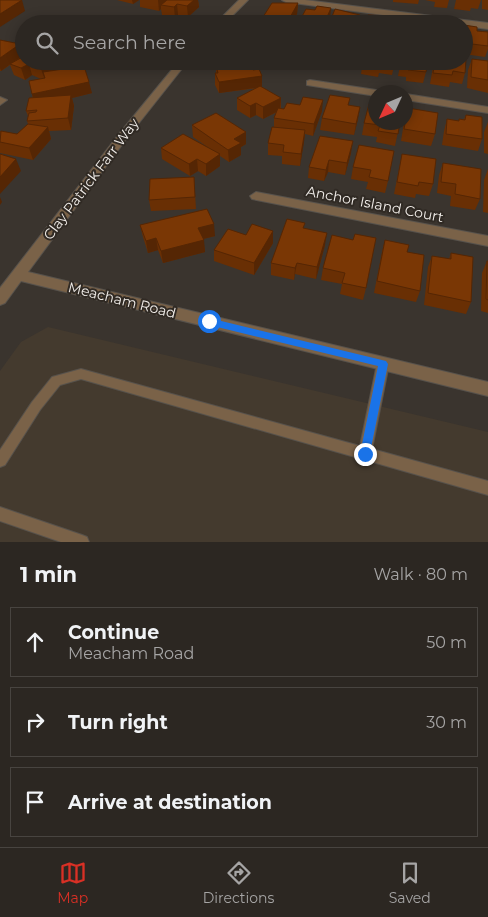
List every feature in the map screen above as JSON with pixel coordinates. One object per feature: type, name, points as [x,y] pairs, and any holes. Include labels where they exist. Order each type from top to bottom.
[{"type":"street","points":[[229,15],[244,0]]},
{"type":"street","points":[[286,0],[406,15]]},
{"type":"street","points":[[354,8],[361,0]]},
{"type":"street","points":[[473,24],[488,26]]},
{"type":"street","name":"Clay Patrick Farr Way","points":[[0,299],[123,136],[177,70]]},
{"type":"street","points":[[310,83],[368,92]]},
{"type":"street","points":[[413,98],[488,110]]},
{"type":"street","name":"Anchor Island Court","points":[[256,196],[488,241]]},
{"type":"street","name":"Meacham Road","points":[[18,274],[488,389]]},
{"type":"lane","points":[[365,454],[383,364]]},
{"type":"lane","points":[[0,461],[36,406],[56,381],[80,374],[488,488]]},
{"type":"lane","points":[[0,514],[82,542]]},
{"type":"shaded area","points":[[48,327],[488,432],[488,542],[0,542],[0,371],[21,342]]},
{"type":"building","points":[[0,0],[22,0],[0,14]]},
{"type":"building","points":[[167,0],[194,0],[187,6],[177,4],[174,7],[161,5]]},
{"type":"building","points":[[272,3],[298,3],[291,15],[264,15]]},
{"type":"building","points":[[317,6],[331,8],[328,15],[303,15],[306,9],[315,10]]},
{"type":"building","points":[[335,9],[360,15],[333,15]]},
{"type":"building","points":[[473,26],[477,27],[477,31],[488,32],[488,46],[473,44]]},
{"type":"building","points":[[0,40],[15,43],[15,48],[0,58]]},
{"type":"building","points":[[473,59],[488,61],[488,80],[471,77]]},
{"type":"building","points":[[85,70],[89,82],[32,94],[29,81],[45,78],[43,72]]},
{"type":"building","points":[[217,70],[259,70],[262,76],[219,82],[215,73],[218,73]]},
{"type":"building","points":[[408,70],[426,70],[426,72]]},
{"type":"building","points":[[434,70],[465,70],[465,73],[453,71],[452,75],[433,73]]},
{"type":"building","points":[[260,86],[281,98],[263,107],[256,103],[250,106],[237,98]]},
{"type":"building","points":[[71,95],[68,118],[27,121],[29,113],[36,112],[37,110],[26,111],[29,98]]},
{"type":"building","points":[[330,95],[350,98],[348,105],[360,107],[356,124],[322,118]]},
{"type":"building","points":[[303,97],[323,100],[314,124],[274,118],[278,108],[284,109],[287,103],[300,105]]},
{"type":"building","points":[[368,108],[368,124],[364,123]]},
{"type":"building","points":[[413,109],[438,113],[435,134],[410,130],[413,130]]},
{"type":"building","points":[[216,113],[246,132],[234,139],[241,143],[228,150],[192,125]]},
{"type":"building","points":[[466,115],[482,117],[482,139],[446,134],[447,119],[465,120]]},
{"type":"building","points":[[28,124],[48,127],[29,148],[0,142],[1,131],[17,134]]},
{"type":"building","points":[[272,127],[305,130],[301,154],[283,152],[284,145],[268,143]]},
{"type":"building","points":[[378,130],[399,130],[398,134]]},
{"type":"building","points":[[183,134],[220,154],[206,164],[197,159],[189,164],[161,148]]},
{"type":"building","points":[[320,136],[353,141],[347,163],[329,160],[326,170],[309,167]]},
{"type":"building","points":[[359,145],[394,151],[388,181],[369,177],[371,170],[353,167]]},
{"type":"building","points":[[0,154],[16,159],[0,177]]},
{"type":"building","points":[[402,154],[436,159],[433,184],[419,182],[418,186],[397,182]]},
{"type":"building","points":[[443,163],[481,169],[480,199],[455,194],[456,184],[441,182]]},
{"type":"building","points":[[194,177],[195,197],[149,200],[150,179]]},
{"type":"building","points":[[207,209],[214,224],[198,228],[204,240],[161,251],[156,238],[146,241],[140,225]]},
{"type":"building","points":[[287,219],[305,223],[303,228],[327,233],[317,267],[297,263],[295,268],[271,263]]},
{"type":"building","points":[[252,224],[273,231],[254,263],[214,250],[228,229],[246,235]]},
{"type":"building","points":[[355,234],[376,238],[366,288],[342,283],[345,273],[323,268],[332,235],[353,240]]},
{"type":"building","points":[[385,240],[409,245],[407,252],[424,255],[420,291],[377,281]]},
{"type":"building","points":[[451,253],[473,257],[471,302],[428,293],[432,256],[451,259]]},
{"type":"building","points":[[488,261],[488,300],[486,299]]},
{"type":"route","points":[[209,321],[383,364],[365,454]]}]
